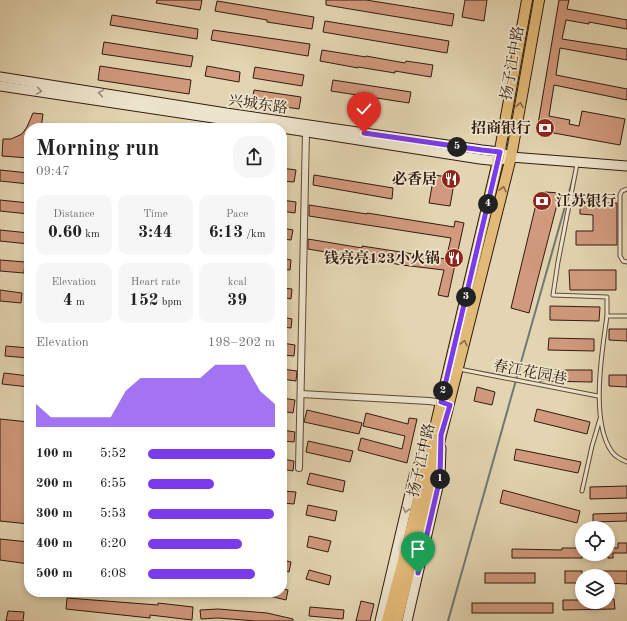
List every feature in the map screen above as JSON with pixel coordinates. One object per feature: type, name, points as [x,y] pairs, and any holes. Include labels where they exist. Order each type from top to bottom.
[{"type":"main road","name":"扬子江中路","points":[[393,619],[409,538],[445,404],[499,156],[527,0]]},
{"type":"main road","name":"扬子江中路","points":[[445,404],[458,369],[511,157],[538,0]]},
{"type":"street","name":"兴城东路","points":[[0,77],[234,114],[482,150],[499,156]]},
{"type":"street","name":"兴城东路","points":[[0,86],[248,123]]},
{"type":"street","name":"兴城东路","points":[[287,129],[499,156],[627,166]]},
{"type":"street","points":[[299,468],[306,132]]},
{"type":"street","points":[[301,394],[445,404]]},
{"type":"street","points":[[393,619],[440,478],[437,434]]},
{"type":"lane","points":[[578,162],[553,295],[607,297],[607,316],[602,347],[598,396],[600,419],[607,443],[613,453],[627,462]]},
{"type":"lane","points":[[627,189],[622,191],[620,195],[620,256],[623,261],[627,262]]},
{"type":"lane","points":[[607,316],[627,316]]},
{"type":"lane","name":"春江花园巷","points":[[458,369],[598,396]]},
{"type":"lane","points":[[582,491],[592,446],[600,419]]},
{"type":"building","points":[[157,0],[202,0],[200,10],[156,3]]},
{"type":"building","points":[[326,0],[366,0],[454,14],[452,26],[326,5]]},
{"type":"building","points":[[465,0],[487,0],[484,21],[462,17]]},
{"type":"building","points":[[559,0],[569,0],[567,9],[627,20],[627,29],[589,22],[589,24],[566,20],[562,39],[627,49],[627,60],[560,48],[556,75],[627,89],[627,100],[554,85],[549,116],[570,120],[569,124],[579,126],[582,111],[625,119],[620,145],[537,130]]},
{"type":"building","points":[[217,1],[314,17],[312,29],[267,22],[267,20],[215,11]]},
{"type":"building","points":[[112,15],[198,29],[197,39],[110,25]]},
{"type":"building","points":[[325,21],[449,41],[447,53],[323,32]]},
{"type":"building","points":[[213,30],[310,44],[308,56],[211,40]]},
{"type":"building","points":[[104,42],[193,56],[191,67],[102,54]]},
{"type":"building","points":[[322,50],[405,63],[406,61],[433,65],[431,77],[395,71],[395,73],[358,68],[320,61]]},
{"type":"building","points":[[100,66],[191,80],[189,94],[98,80]]},
{"type":"building","points":[[207,66],[240,72],[239,82],[205,76]]},
{"type":"building","points":[[255,67],[304,75],[302,86],[253,78]]},
{"type":"building","points":[[333,80],[411,92],[409,103],[331,91]]},
{"type":"building","points":[[254,90],[301,97],[299,109],[252,102]]},
{"type":"building","points":[[33,113],[43,114],[42,123],[29,123]]},
{"type":"building","points":[[24,131],[24,158],[2,156],[3,139],[11,139],[22,134]]},
{"type":"building","points":[[287,169],[296,170],[294,182],[287,181]]},
{"type":"building","points":[[0,170],[24,172],[24,183],[0,181]]},
{"type":"building","points":[[314,175],[393,188],[392,199],[313,185]]},
{"type":"building","points":[[434,175],[455,178],[450,206],[429,203]]},
{"type":"building","points":[[545,192],[560,193],[529,313],[511,308],[538,196]]},
{"type":"building","points":[[0,200],[24,202],[24,213],[0,211]]},
{"type":"building","points":[[287,201],[296,202],[295,213],[287,212]]},
{"type":"building","points":[[580,203],[617,203],[617,245],[576,245],[576,231],[593,231],[593,215],[580,214]]},
{"type":"building","points":[[309,205],[454,227],[455,221],[464,223],[448,297],[438,295],[444,270],[402,265],[308,249],[308,239],[446,259],[451,238],[309,216]]},
{"type":"building","points":[[287,229],[293,230],[291,240],[287,240]]},
{"type":"building","points":[[0,230],[24,232],[24,243],[0,241]]},
{"type":"building","points":[[287,259],[291,260],[290,270],[287,270]]},
{"type":"building","points":[[0,260],[24,262],[24,273],[0,271]]},
{"type":"building","points":[[569,270],[616,270],[616,290],[570,290]]},
{"type":"building","points":[[287,288],[292,289],[291,299],[287,298]]},
{"type":"building","points":[[0,290],[22,293],[21,303],[0,301]]},
{"type":"building","points":[[550,306],[600,307],[599,321],[550,320]]},
{"type":"building","points":[[287,318],[292,319],[291,328],[287,328]]},
{"type":"building","points":[[609,329],[627,329],[627,341],[609,340]]},
{"type":"building","points":[[549,338],[594,339],[594,351],[548,350]]},
{"type":"building","points":[[287,344],[295,345],[294,356],[287,355]]},
{"type":"building","points":[[6,346],[24,348],[24,358],[5,356]]},
{"type":"building","points":[[287,370],[297,371],[296,381],[287,380]]},
{"type":"building","points":[[539,370],[592,370],[592,382],[539,381]]},
{"type":"building","points":[[4,373],[24,375],[24,386],[2,384]]},
{"type":"building","points":[[609,375],[627,375],[627,387],[609,386]]},
{"type":"building","points":[[477,387],[495,392],[492,405],[474,401]]},
{"type":"building","points":[[287,399],[295,400],[293,413],[287,412]]},
{"type":"building","points":[[537,409],[590,422],[587,434],[534,421]]},
{"type":"building","points":[[307,410],[362,423],[359,434],[304,422]]},
{"type":"building","points":[[366,413],[408,424],[409,418],[417,419],[407,463],[358,450],[361,438],[402,449],[405,436],[363,426]]},
{"type":"building","points":[[0,419],[24,421],[24,523],[0,521]]},
{"type":"building","points":[[287,431],[295,432],[294,442],[287,441]]},
{"type":"building","points":[[308,441],[353,451],[350,462],[306,452]]},
{"type":"building","points":[[516,449],[581,462],[578,473],[514,460]]},
{"type":"building","points":[[287,460],[294,461],[293,471],[287,470]]},
{"type":"building","points":[[310,473],[345,481],[343,492],[307,484]]},
{"type":"building","points":[[627,486],[627,498],[590,499],[590,487]]},
{"type":"building","points":[[503,490],[580,511],[578,521],[575,521],[575,522],[500,503]]},
{"type":"building","points":[[287,491],[296,492],[294,504],[287,503]]},
{"type":"building","points":[[308,505],[337,511],[335,521],[306,515]]},
{"type":"building","points":[[627,513],[627,521],[593,521],[593,514]]},
{"type":"building","points":[[309,536],[331,541],[328,552],[307,547]]},
{"type":"building","points":[[0,539],[24,541],[24,563],[0,560]]},
{"type":"building","points":[[618,543],[627,543],[627,553],[615,553],[615,548],[618,548]]},
{"type":"building","points":[[562,548],[575,548],[575,558],[512,558],[512,549],[562,550]]},
{"type":"building","points":[[287,561],[291,562],[289,572],[287,571]]},
{"type":"building","points":[[309,570],[331,576],[329,585],[306,579]]},
{"type":"building","points":[[565,571],[575,571],[575,583],[565,583]]},
{"type":"building","points":[[615,571],[627,571],[627,584],[615,583]]},
{"type":"building","points":[[485,573],[535,573],[535,583],[485,583]]},
{"type":"building","points":[[274,597],[287,597],[286,600]]},
{"type":"building","points":[[67,598],[158,605],[158,603],[193,607],[192,620],[150,615],[150,618],[66,609]]},
{"type":"building","points":[[563,600],[575,600],[575,609],[615,609],[563,610]]},
{"type":"building","points":[[361,601],[374,604],[370,621],[356,621]]},
{"type":"building","points":[[472,603],[553,603],[553,613],[472,613]]},
{"type":"building","points":[[310,607],[344,610],[343,619],[309,616]]},
{"type":"building","points":[[218,609],[267,613],[293,619],[293,621],[256,621],[218,618],[201,619],[200,610]]},
{"type":"building","points":[[8,611],[24,612],[23,621],[6,621]]},
{"type":"waterway","points":[[448,621],[573,178]]},
{"type":"place","name":"招商银行","points":[[545,128]]},
{"type":"place","name":"必香居","points":[[451,179]]},
{"type":"place","name":"江苏银行","points":[[542,201]]},
{"type":"place","name":"钱亮亮123小火锅","points":[[454,258]]},
{"type":"route","points":[[364,133],[500,152],[441,402],[450,405],[441,435],[440,478],[418,573]]}]
